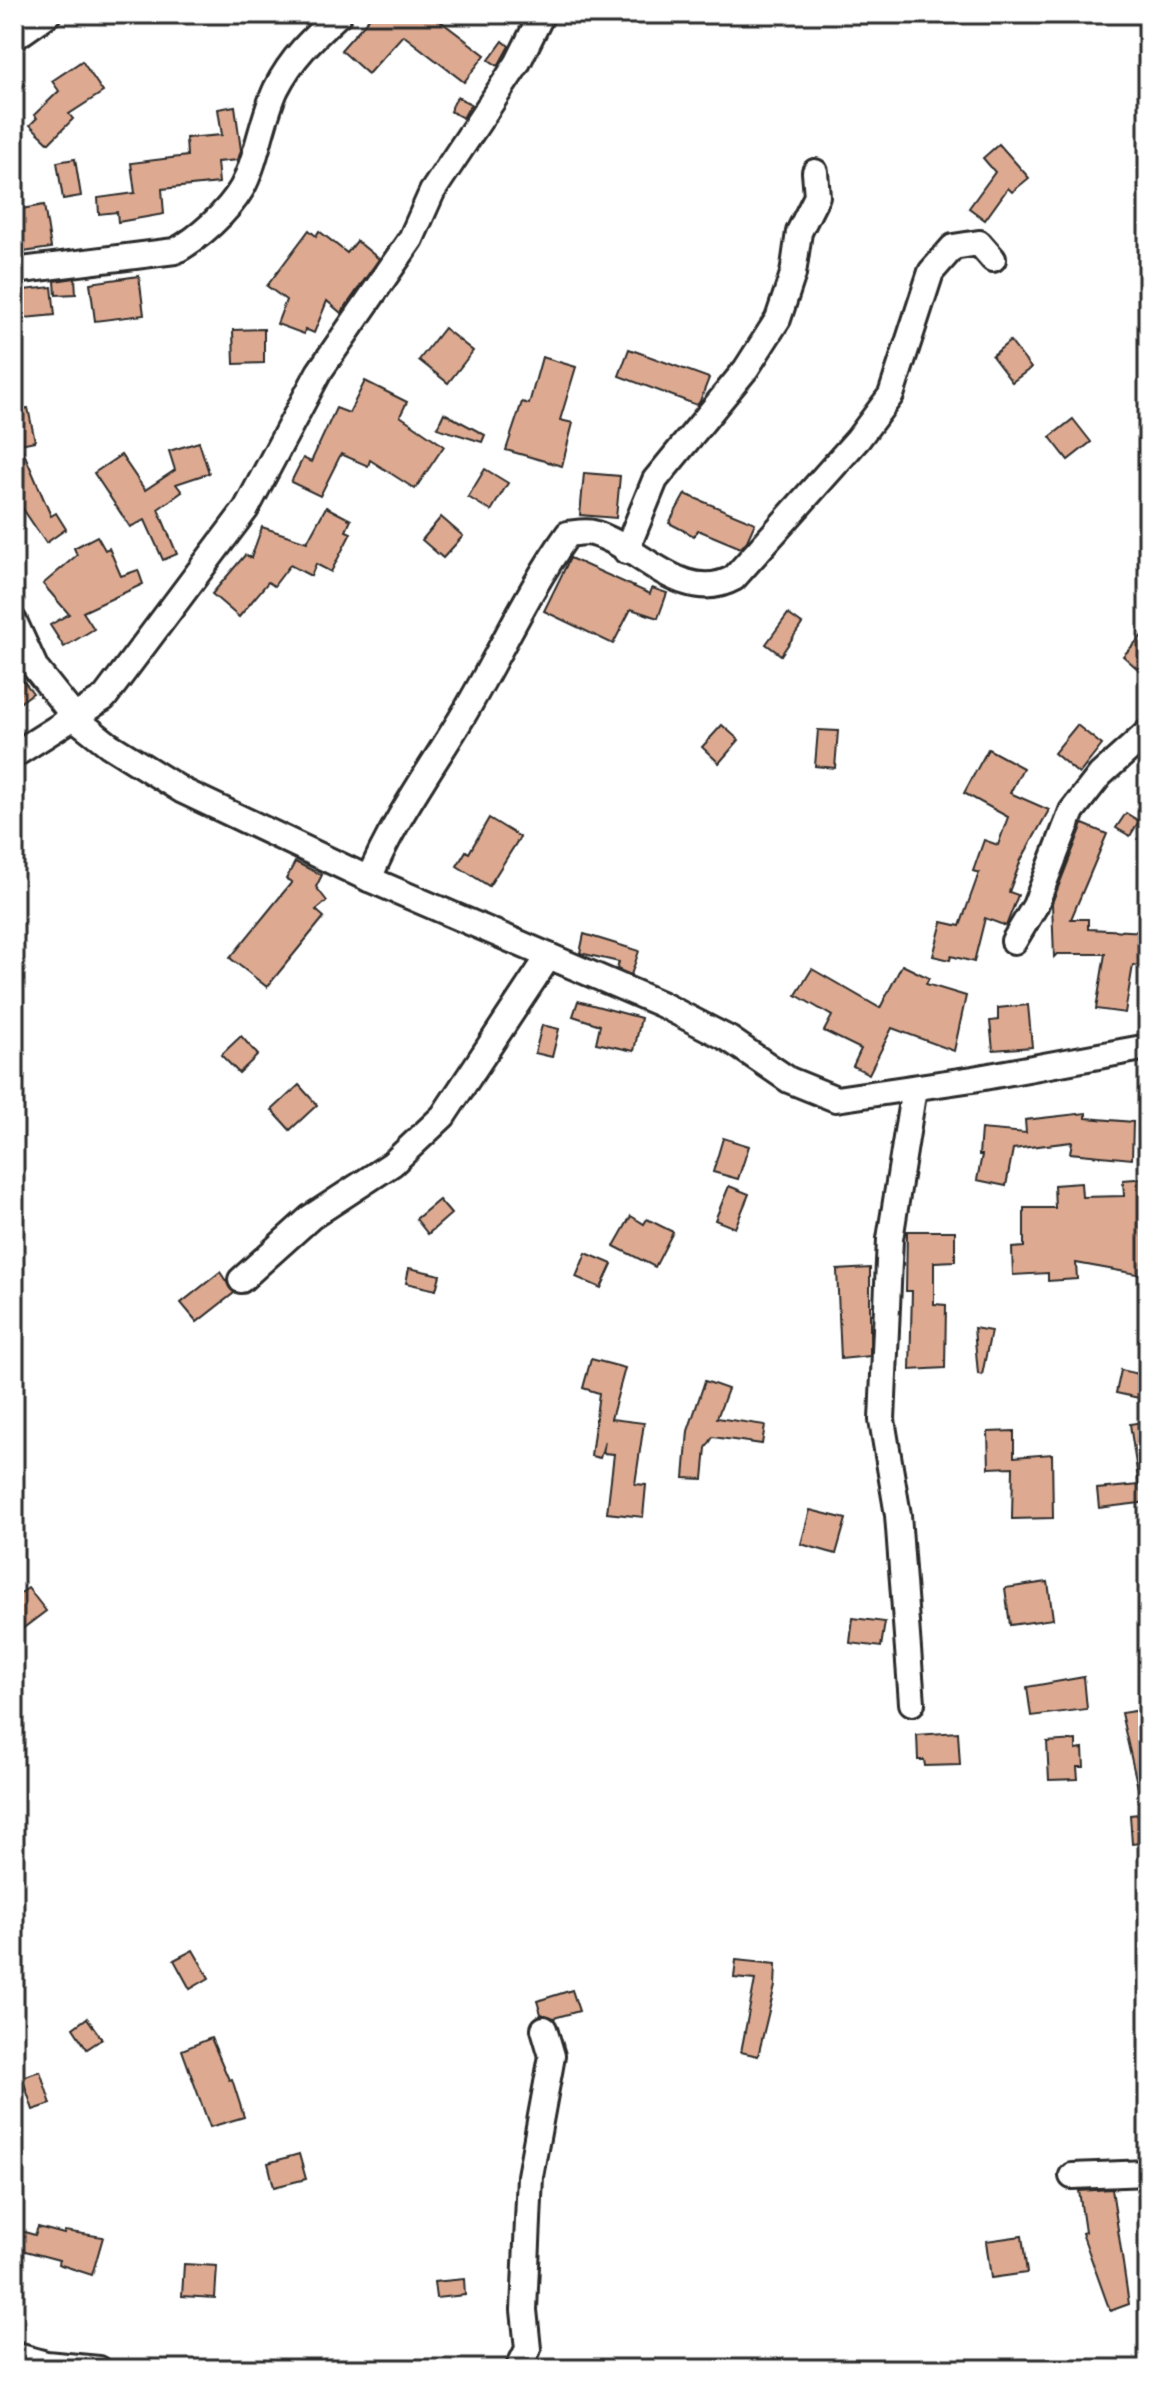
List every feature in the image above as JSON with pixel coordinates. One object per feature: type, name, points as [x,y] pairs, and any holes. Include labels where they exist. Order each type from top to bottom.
[{"type":"street","points":[[14,38],[48,14]]},
{"type":"street","points":[[14,271],[175,251],[190,243],[242,188],[265,113],[294,59],[312,35],[339,14]]},
{"type":"street","points":[[14,755],[76,719],[104,698],[246,509],[319,372],[411,239],[432,192],[517,64],[542,14]]},
{"type":"street","points":[[626,551],[655,480],[746,369],[778,319],[793,274],[799,232],[817,196],[815,172]]},
{"type":"street","points":[[369,879],[383,843],[412,802],[480,686],[521,604],[568,534],[592,533],[683,582],[715,589],[734,578],[858,439],[891,395],[931,272],[953,247],[979,243],[993,259]]},
{"type":"street","points":[[14,621],[36,669],[76,719],[109,745],[183,791],[369,879],[661,1004],[729,1039],[789,1080],[836,1099],[1148,1047]]},
{"type":"street","points":[[1014,941],[1035,906],[1072,811],[1100,775],[1148,732]]},
{"type":"street","points":[[241,1280],[311,1217],[392,1164],[443,1116],[549,956]]},
{"type":"street","points":[[912,1703],[898,1515],[882,1420],[890,1239],[914,1088]]},
{"type":"street","points":[[518,2369],[528,2349],[524,2310],[530,2176],[552,2056],[544,2029]]},
{"type":"street","points":[[1072,2176],[1148,2173]]},
{"type":"street","points":[[14,2355],[46,2364],[99,2369]]},
{"type":"building","points":[[373,14],[431,14],[485,55],[464,82],[403,35],[368,74],[341,50]]},
{"type":"building","points":[[503,41],[509,46],[498,66],[489,60]]},
{"type":"building","points":[[82,61],[103,92],[69,114],[73,119],[49,143],[30,125],[37,118],[34,115],[59,91],[52,81]]},
{"type":"building","points":[[457,97],[471,104],[463,118],[450,111]]},
{"type":"building","points":[[235,106],[241,150],[238,160],[217,162],[219,183],[162,189],[164,214],[118,222],[117,212],[99,214],[98,198],[135,193],[131,163],[187,156],[186,138],[222,135],[218,109]]},
{"type":"building","points":[[999,144],[1029,178],[1012,192],[1008,188],[985,220],[969,208],[995,172],[983,158]]},
{"type":"building","points":[[75,159],[81,196],[63,199],[57,162]]},
{"type":"building","points":[[44,205],[51,248],[23,252],[16,210]]},
{"type":"building","points":[[309,230],[316,236],[319,231],[347,253],[357,241],[379,259],[341,313],[327,301],[314,333],[305,329],[304,334],[277,324],[286,300],[267,286]]},
{"type":"building","points":[[139,276],[144,315],[95,321],[90,283]]},
{"type":"building","points":[[75,278],[76,294],[56,295],[55,281]]},
{"type":"building","points":[[52,287],[55,315],[14,319],[14,291]]},
{"type":"building","points":[[444,328],[473,351],[448,383],[419,360]]},
{"type":"building","points":[[264,329],[264,363],[234,364],[233,330]]},
{"type":"building","points":[[1010,341],[1031,368],[1012,382],[992,356]]},
{"type":"building","points":[[629,349],[709,378],[697,405],[619,376]]},
{"type":"building","points":[[542,357],[576,367],[560,420],[573,423],[562,466],[506,450],[522,402],[529,404]]},
{"type":"building","points":[[365,381],[407,402],[400,416],[444,446],[415,489],[370,460],[368,466],[341,454],[320,496],[291,482],[303,458],[311,462],[336,408],[349,413]]},
{"type":"building","points":[[28,408],[35,441],[20,444],[51,516],[56,513],[66,529],[46,543],[21,506],[14,509],[14,411]]},
{"type":"building","points":[[444,413],[485,435],[482,442],[437,428]]},
{"type":"building","points":[[1073,419],[1091,442],[1068,460],[1050,437]]},
{"type":"building","points":[[199,442],[209,473],[176,484],[182,492],[158,509],[177,554],[163,560],[145,520],[130,527],[94,473],[121,455],[145,490],[175,470],[169,451]]},
{"type":"building","points":[[485,469],[508,483],[491,511],[468,497]]},
{"type":"building","points":[[584,473],[620,476],[616,518],[580,515]]},
{"type":"building","points":[[685,494],[755,523],[747,541],[741,548],[698,530],[694,536],[669,523]]},
{"type":"building","points":[[326,507],[351,520],[346,531],[351,533],[331,572],[316,564],[311,576],[290,565],[274,586],[268,582],[239,617],[212,594],[245,555],[251,558],[262,527],[307,542]]},
{"type":"building","points":[[441,517],[463,536],[443,558],[422,540]]},
{"type":"building","points":[[97,536],[105,550],[109,548],[121,576],[138,570],[143,584],[83,612],[94,629],[64,647],[50,625],[69,614],[43,584],[77,555],[74,548]]},
{"type":"building","points":[[570,558],[650,594],[652,588],[667,593],[658,618],[631,609],[613,644],[544,611]]},
{"type":"building","points":[[788,614],[802,624],[781,655],[766,644]]},
{"type":"building","points":[[1148,629],[1148,678],[1123,656]]},
{"type":"building","points":[[14,669],[33,693],[14,707]]},
{"type":"building","points":[[722,725],[739,740],[719,763],[702,747]]},
{"type":"building","points":[[1077,725],[1102,745],[1079,774],[1054,753]]},
{"type":"building","points":[[818,730],[838,731],[835,768],[815,766]]},
{"type":"building","points":[[988,749],[1023,768],[1010,793],[1049,810],[1021,860],[1009,892],[1018,895],[1006,926],[985,918],[974,962],[951,956],[950,960],[933,956],[942,922],[960,926],[979,873],[973,871],[984,840],[998,845],[1008,817],[964,793]]},
{"type":"building","points":[[1126,813],[1139,821],[1130,836],[1116,828]]},
{"type":"building","points":[[489,818],[520,837],[489,886],[457,866],[466,851],[469,853]]},
{"type":"building","points":[[1083,824],[1107,834],[1071,919],[1088,919],[1088,929],[1148,932],[1147,966],[1133,965],[1125,1013],[1096,1009],[1105,954],[1057,954],[1054,957],[1052,903]]},
{"type":"building","points":[[295,862],[322,875],[316,887],[327,901],[316,910],[324,917],[267,987],[230,958],[292,882],[286,879]]},
{"type":"building","points":[[584,934],[639,951],[631,975],[617,969],[619,962],[580,953]]},
{"type":"building","points":[[902,965],[929,978],[926,984],[966,996],[954,1051],[892,1028],[869,1074],[853,1066],[861,1049],[824,1031],[832,1016],[796,995],[812,969],[880,1008]]},
{"type":"building","points":[[578,1001],[641,1018],[634,1051],[596,1043],[600,1025],[573,1016]]},
{"type":"building","points":[[1028,1005],[1032,1047],[993,1050],[990,1021],[998,1020],[998,1008]]},
{"type":"building","points":[[542,1025],[559,1029],[552,1057],[535,1053]]},
{"type":"building","points":[[241,1036],[258,1055],[239,1073],[221,1055]]},
{"type":"building","points":[[299,1085],[317,1105],[290,1130],[272,1110]]},
{"type":"building","points":[[1086,1113],[1086,1118],[1133,1122],[1132,1159],[1070,1153],[1072,1142],[1013,1149],[1006,1186],[977,1180],[982,1155],[979,1155],[981,1129],[1026,1133],[1025,1120]]},
{"type":"building","points":[[723,1138],[749,1146],[738,1179],[713,1172]]},
{"type":"building","points":[[1148,1178],[1148,1276],[1076,1263],[1077,1279],[1048,1281],[1048,1273],[1013,1275],[1012,1248],[1024,1247],[1024,1208],[1055,1208],[1054,1185],[1081,1183],[1082,1197],[1124,1196],[1123,1180]]},
{"type":"building","points":[[729,1186],[749,1194],[735,1228],[715,1220]]},
{"type":"building","points":[[439,1200],[451,1214],[428,1234],[416,1219]]},
{"type":"building","points":[[631,1216],[644,1224],[647,1219],[673,1232],[655,1267],[614,1246]]},
{"type":"building","points":[[907,1231],[955,1231],[955,1261],[934,1262],[934,1304],[946,1305],[945,1368],[910,1370],[912,1291],[906,1291]]},
{"type":"building","points":[[586,1253],[612,1264],[601,1288],[576,1277]]},
{"type":"building","points":[[409,1268],[440,1275],[436,1290],[406,1283]]},
{"type":"building","points":[[870,1268],[870,1356],[841,1359],[837,1270]]},
{"type":"building","points":[[220,1272],[234,1293],[197,1322],[181,1303]]},
{"type":"building","points":[[974,1328],[991,1331],[982,1375],[978,1374]]},
{"type":"building","points":[[591,1359],[625,1368],[611,1419],[644,1423],[635,1484],[646,1485],[643,1517],[607,1513],[614,1454],[603,1453],[605,1441],[600,1458],[591,1456],[599,1393],[583,1388]]},
{"type":"building","points":[[1121,1370],[1148,1376],[1148,1400],[1116,1393]]},
{"type":"building","points":[[705,1381],[728,1389],[717,1418],[765,1425],[762,1444],[713,1437],[706,1448],[703,1479],[684,1478],[688,1431]]},
{"type":"building","points":[[1148,1421],[1148,1502],[1099,1508],[1097,1489],[1139,1485],[1130,1424]]},
{"type":"building","points":[[1014,1431],[1014,1457],[1052,1454],[1053,1518],[1012,1519],[1013,1467],[989,1468],[988,1432]]},
{"type":"building","points":[[810,1510],[846,1519],[836,1554],[801,1544]]},
{"type":"building","points":[[1048,1582],[1053,1619],[1010,1625],[1005,1588]]},
{"type":"building","points":[[28,1588],[46,1611],[22,1629],[14,1619],[14,1598]]},
{"type":"building","points":[[853,1618],[885,1622],[881,1647],[850,1643]]},
{"type":"building","points":[[1084,1677],[1087,1709],[1031,1716],[1027,1687]]},
{"type":"building","points":[[1148,1709],[1148,1801],[1141,1801],[1121,1713]]},
{"type":"building","points":[[958,1732],[960,1765],[925,1766],[924,1760],[918,1760],[917,1735]]},
{"type":"building","points":[[1076,1740],[1076,1750],[1083,1749],[1084,1767],[1077,1767],[1078,1779],[1049,1780],[1047,1742]]},
{"type":"building","points":[[1148,1813],[1148,1842],[1132,1844],[1130,1815]]},
{"type":"building","points":[[193,1950],[209,1978],[190,1989],[174,1960]]},
{"type":"building","points":[[736,1960],[776,1964],[775,1986],[758,2056],[741,2052],[755,1980],[734,1978]]},
{"type":"building","points":[[572,1990],[579,2011],[554,2018],[541,2014],[537,2001]]},
{"type":"building","points":[[87,2018],[102,2039],[87,2049],[73,2028]]},
{"type":"building","points":[[211,2038],[229,2080],[232,2079],[244,2117],[210,2127],[182,2050]]},
{"type":"building","points":[[40,2071],[51,2104],[33,2110],[22,2077]]},
{"type":"building","points":[[299,2154],[306,2179],[274,2187],[268,2163]]},
{"type":"building","points":[[1112,2189],[1129,2304],[1110,2311],[1082,2233],[1085,2232],[1079,2191]]},
{"type":"building","points":[[38,2227],[64,2234],[65,2231],[103,2237],[92,2275],[58,2264],[59,2260],[14,2248],[14,2229],[35,2235]]},
{"type":"building","points":[[1022,2236],[1027,2273],[991,2278],[986,2241]]},
{"type":"building","points":[[184,2264],[217,2266],[215,2298],[182,2296]]},
{"type":"building","points":[[464,2279],[465,2295],[436,2298],[434,2282]]}]
